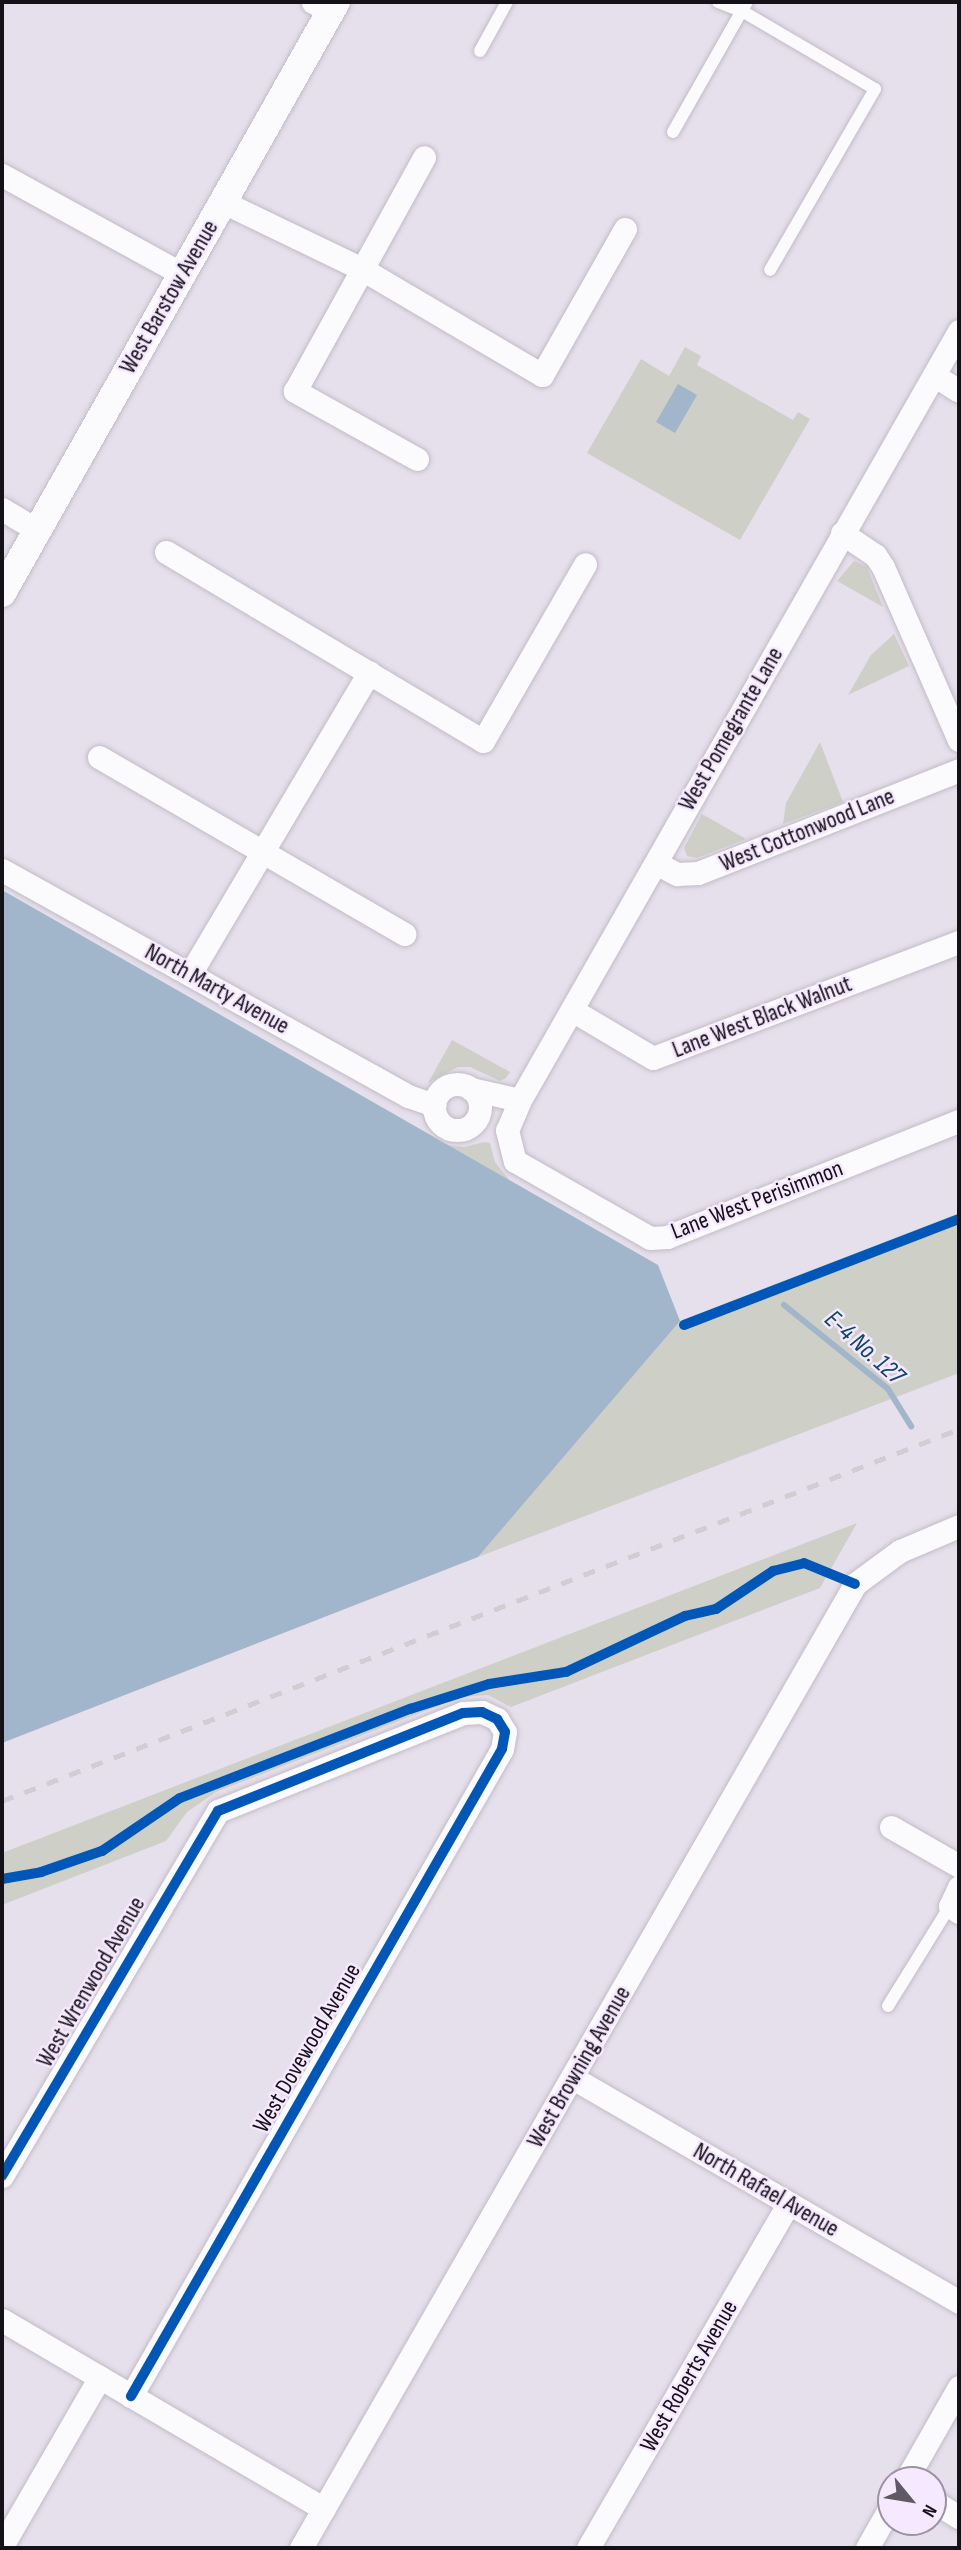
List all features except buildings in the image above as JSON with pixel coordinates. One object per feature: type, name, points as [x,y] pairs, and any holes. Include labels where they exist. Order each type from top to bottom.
[{"type":"street","name":"West Barstow Avenue","points":[[2,593],[223,202],[326,5]]},
{"type":"street","points":[[417,459],[295,391],[424,157]]},
{"type":"street","points":[[2,175],[182,274]]},
{"type":"street","points":[[223,202],[362,269],[542,374],[625,229]]},
{"type":"street","name":"West Pomegrante Lane","points":[[507,1130],[520,1100],[959,331]]},
{"type":"street","points":[[935,376],[959,391]]},
{"type":"street","points":[[2,509],[37,530]]},
{"type":"street","points":[[842,533],[875,555],[883,567],[959,740]]},
{"type":"street","points":[[166,552],[483,741],[585,564]]},
{"type":"street","points":[[190,974],[369,672]]},
{"type":"street","points":[[99,757],[404,934]]},
{"type":"street","name":"West Cottonwood Lane","points":[[656,863],[677,874],[698,873],[959,769]]},
{"type":"street","name":"North Marty Avenue","points":[[2,870],[408,1096],[434,1105],[435,1115],[445,1127],[507,1130]]},
{"type":"street","name":"Lane West Black Walnut","points":[[572,1010],[653,1058],[959,942]]},
{"type":"street","points":[[434,1105],[438,1093],[451,1085],[520,1100]]},
{"type":"street","points":[[468,1127],[480,1109],[471,1089]]},
{"type":"street","name":"Lane West Perisimmon","points":[[507,1130],[515,1161],[650,1238],[667,1237],[959,1121]]},
{"type":"street","name":"West Browning Avenue","points":[[301,2548],[855,1584],[900,1551],[959,1527]]},
{"type":"street","name":"West Wrenwood Avenue","points":[[2,2176],[218,1811],[463,1713],[482,1712],[497,1718]]},
{"type":"street","name":"West Dovewood Avenue","points":[[131,2396],[502,1749],[505,1732],[497,1718]]},
{"type":"street","points":[[891,1827],[959,1866]]},
{"type":"street","name":"North Rafael Avenue","points":[[573,2078],[959,2302]]},
{"type":"street","name":"West Roberts Avenue","points":[[588,2548],[789,2203]]},
{"type":"street","points":[[2,2320],[324,2509]]},
{"type":"street","points":[[2,2546],[100,2377]]},
{"type":"street","points":[[914,2466],[959,2387]]},
{"type":"street","points":[[867,2548],[877,2530]]},
{"type":"lane","points":[[480,51],[507,2]]},
{"type":"lane","points":[[718,2],[744,6],[875,89],[770,270]]},
{"type":"lane","points":[[673,132],[744,6]]},
{"type":"lane","points":[[888,2006],[956,1902]]},
{"type":"shaded area","points":[[685,347],[701,356],[697,365],[793,420],[798,412],[810,419],[740,540],[587,453],[641,359],[669,376]]},
{"type":"shaded area","points":[[854,561],[867,567],[883,607],[837,581]]},
{"type":"shaded area","points":[[894,634],[909,666],[848,695],[871,655]]},
{"type":"shaded area","points":[[820,742],[843,802],[783,824],[786,803]]},
{"type":"shaded area","points":[[702,814],[746,839],[697,858],[687,856],[684,848]]},
{"type":"shaded area","points":[[452,1040],[510,1072],[500,1081],[470,1067],[458,1067],[428,1083]]},
{"type":"shaded area","points":[[490,1143],[495,1162],[510,1181],[447,1145],[464,1147]]},
{"type":"shaded area","points":[[959,1213],[959,1373],[478,1557],[680,1321]]},
{"type":"shaded area","points":[[857,1523],[820,1588],[511,1707],[488,1695],[461,1697],[216,1792],[187,1812],[166,1841],[2,1905],[2,1853]]},
{"type":"water","points":[[678,384],[697,395],[675,433],[656,422]]},
{"type":"water","points":[[2,890],[658,1265],[680,1321],[478,1557],[2,1743]]},
{"type":"waterway","name":"E-4 No. 127","points":[[784,1305],[888,1389],[911,1426]]},
{"type":"railway","points":[[2,1801],[959,1429]]},
{"type":"cycle path","points":[[684,1325],[959,1219]]},
{"type":"cycle path","points":[[2,1879],[41,1872],[102,1851],[180,1798],[410,1709],[489,1684],[566,1672],[685,1616],[716,1609],[773,1571],[804,1563],[855,1584]]},
{"type":"cycle path","points":[[2,2176],[218,1811],[463,1713],[482,1712],[497,1719],[505,1732],[502,1749],[131,2396]]}]
